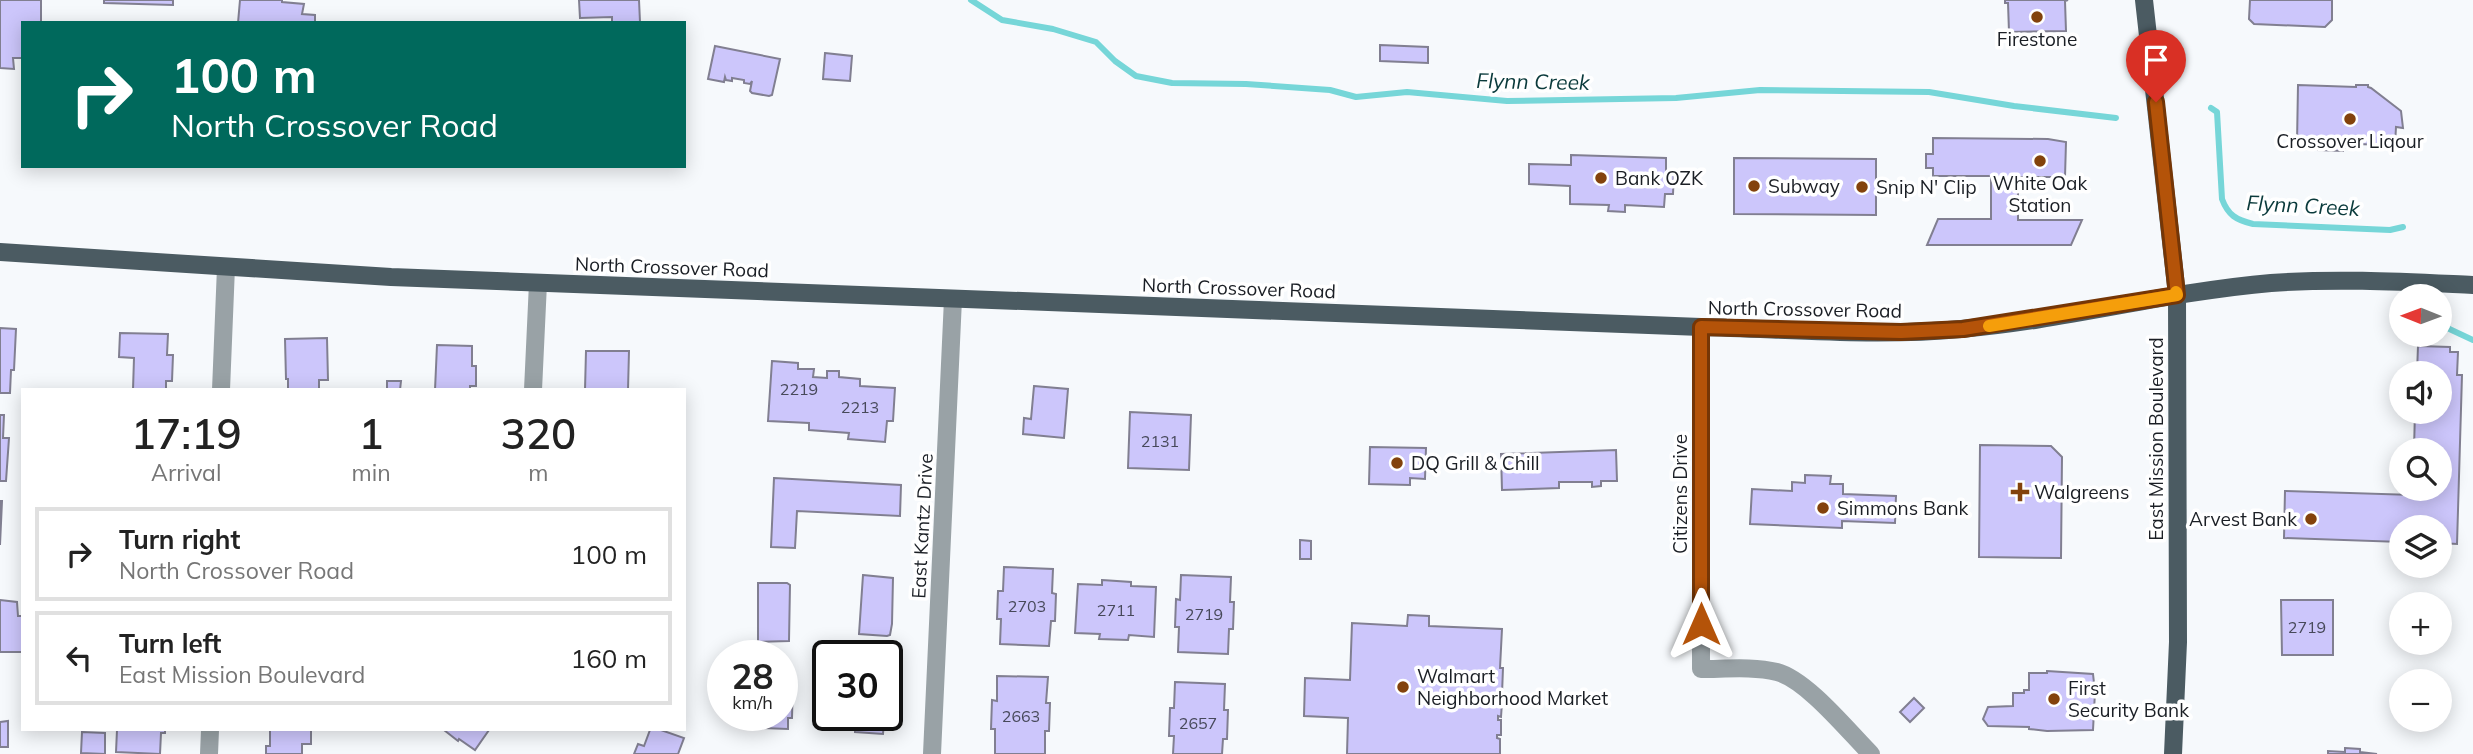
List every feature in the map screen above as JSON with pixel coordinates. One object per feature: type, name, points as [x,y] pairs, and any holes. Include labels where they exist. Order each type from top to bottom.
[{"type":"main road","name":"East Mission Boulevard","points":[[2144,0],[2177,295],[2178,629],[2173,754]]},
{"type":"main road","name":"North Crossover Road","points":[[0,252],[391,277],[1701,327],[1901,332],[1963,329],[2177,295],[2271,284],[2350,280],[2473,285]]},
{"type":"street","points":[[221,388],[226,267]]},
{"type":"street","points":[[533,388],[538,283]]},
{"type":"street","name":"East Kantz Drive","points":[[932,754],[953,299]]},
{"type":"street","name":"Citizens Drive","points":[[1701,327],[1701,669],[1777,672],[1798,681],[1871,754]]},
{"type":"street","points":[[209,754],[210,731]]},
{"type":"building","points":[[0,0],[41,0],[41,21],[21,21],[21,58],[13,58],[14,69],[0,68]]},
{"type":"building","points":[[104,0],[173,0],[173,5],[104,3]]},
{"type":"building","points":[[240,0],[282,0],[304,4],[302,14],[315,15],[315,21],[238,21]]},
{"type":"building","points":[[579,0],[639,0],[640,21],[612,21],[612,17],[580,18]]},
{"type":"building","name":"Firestone","points":[[2005,0],[2068,0],[2065,1],[2066,31],[2009,32],[2008,3],[2005,3]]},
{"type":"building","points":[[2250,0],[2332,0],[2332,20],[2325,27],[2254,24],[2249,19]]},
{"type":"building","points":[[1380,45],[1428,47],[1428,63],[1380,61]]},
{"type":"building","points":[[715,46],[780,59],[772,95],[752,93],[752,81],[750,84],[732,78],[732,81],[726,80],[725,77],[724,82],[708,79]]},
{"type":"building","points":[[825,53],[852,56],[850,81],[823,79]]},
{"type":"building","name":"Crossover Liqour","points":[[2298,85],[2368,85],[2401,111],[2403,128],[2396,127],[2395,145],[2352,144],[2351,148],[2343,148],[2343,151],[2318,150],[2318,144],[2297,143]]},
{"type":"building","points":[[1933,138],[2048,139],[2066,142],[2065,177],[2018,177],[2018,220],[2082,220],[2071,245],[1927,245],[1938,219],[1991,219],[1991,176],[1933,176],[1933,168],[1926,168],[1926,154],[1933,154]]},
{"type":"building","name":"Bank OZK","points":[[1571,155],[1666,158],[1666,172],[1674,172],[1673,194],[1665,194],[1664,207],[1625,205],[1625,212],[1608,211],[1609,205],[1570,204],[1570,186],[1529,184],[1529,164],[1571,165]]},
{"type":"building","points":[[1734,158],[1876,159],[1876,215],[1734,214]]},
{"type":"building","points":[[0,328],[16,329],[10,393],[0,393]]},
{"type":"building","points":[[120,333],[168,334],[167,355],[173,355],[172,381],[166,381],[166,388],[133,388],[134,358],[119,357]]},
{"type":"building","points":[[327,338],[328,380],[319,380],[319,388],[288,388],[285,339]]},
{"type":"building","points":[[437,345],[472,346],[476,386],[435,388]]},
{"type":"building","points":[[2418,347],[2450,347],[2450,352],[2458,352],[2457,375],[2462,375],[2457,544],[2452,544],[2452,515],[2389,515],[2389,542],[2284,538],[2285,491],[2389,494],[2389,501],[2452,501],[2452,438],[2414,438],[2415,424],[2452,424],[2452,361],[2417,361]]},
{"type":"building","points":[[586,351],[629,351],[628,388],[585,388]]},
{"type":"building","points":[[772,361],[798,363],[798,369],[814,369],[813,377],[827,378],[827,371],[839,371],[839,377],[860,379],[860,386],[895,388],[893,421],[887,421],[885,442],[848,439],[849,433],[809,430],[809,423],[768,421]]},
{"type":"building","points":[[387,381],[401,381],[400,388],[387,388]]},
{"type":"building","points":[[1034,386],[1068,389],[1064,438],[1023,434],[1024,418],[1031,419]]},
{"type":"building","points":[[1130,412],[1191,415],[1189,470],[1128,468]]},
{"type":"building","points":[[0,415],[4,415],[3,438],[9,438],[6,481],[0,481]]},
{"type":"building","name":"Walgreens","points":[[1980,445],[2051,446],[2062,457],[2061,558],[1979,557]]},
{"type":"building","name":"DQ Grill & Chill","points":[[1370,447],[1426,448],[1425,479],[1410,478],[1410,485],[1369,484]]},
{"type":"building","points":[[1616,450],[1617,481],[1601,481],[1601,486],[1592,487],[1592,482],[1559,482],[1559,488],[1502,490],[1501,454]]},
{"type":"building","name":"Simmons Bank","points":[[1805,475],[1831,476],[1830,484],[1843,484],[1843,494],[1896,496],[1895,523],[1842,521],[1842,528],[1750,524],[1752,489],[1792,491],[1792,482],[1805,483]]},
{"type":"building","points":[[774,478],[901,485],[900,516],[797,511],[795,548],[771,547]]},
{"type":"building","points":[[0,501],[2,501],[0,545]]},
{"type":"building","points":[[1300,540],[1311,541],[1311,559],[1300,559]]},
{"type":"building","points":[[1004,567],[1053,569],[1055,621],[1051,621],[1049,646],[1000,644],[998,591],[1003,591]]},
{"type":"building","points":[[863,575],[893,578],[890,635],[859,634]]},
{"type":"building","points":[[1181,575],[1231,577],[1233,629],[1229,629],[1228,654],[1178,652],[1176,599],[1180,600]]},
{"type":"building","points":[[1102,580],[1131,582],[1131,586],[1156,587],[1154,637],[1129,635],[1128,640],[1099,639],[1100,634],[1075,633],[1078,584],[1102,585]]},
{"type":"building","points":[[758,583],[787,583],[790,585],[789,640],[758,640]]},
{"type":"building","points":[[0,600],[17,602],[18,616],[21,616],[21,652],[0,652]]},
{"type":"building","points":[[2281,600],[2333,600],[2333,655],[2282,655]]},
{"type":"building","name":"Walmart Neighborhood Market","points":[[1408,615],[1429,616],[1429,626],[1502,629],[1502,694],[1499,694],[1498,702],[1502,702],[1501,717],[1498,716],[1498,720],[1501,720],[1501,735],[1497,735],[1500,739],[1500,754],[1347,754],[1348,718],[1304,716],[1305,678],[1350,680],[1352,623],[1407,626]]},
{"type":"building","name":"First Security Bank","points":[[2047,671],[2093,674],[2093,730],[2047,731],[2029,727],[1988,726],[1983,719],[1988,707],[2013,706],[2013,693],[2029,690],[2029,673]]},
{"type":"building","points":[[997,676],[1048,677],[1046,703],[1050,703],[1049,731],[1045,731],[1045,754],[995,754],[995,729],[991,729],[992,700],[997,701]]},
{"type":"building","points":[[1175,682],[1225,684],[1227,739],[1223,739],[1222,754],[1173,754],[1174,736],[1169,736]]},
{"type":"building","points":[[1914,698],[1924,708],[1910,722],[1900,712]]},
{"type":"building","points":[[8,721],[8,747],[0,747],[0,722]]},
{"type":"building","points":[[117,731],[165,731],[161,733],[160,754],[116,752]]},
{"type":"building","points":[[270,731],[311,731],[311,744],[302,744],[302,754],[266,754],[266,746],[270,746]]},
{"type":"building","points":[[445,731],[488,731],[475,750],[459,739],[458,741]]},
{"type":"building","points":[[650,731],[664,731],[684,738],[678,754],[634,754],[638,744],[644,746]]},
{"type":"building","points":[[855,731],[883,731],[883,734]]},
{"type":"building","points":[[82,732],[105,733],[105,754],[81,753]]},
{"type":"building","points":[[2345,748],[2377,754],[2328,754],[2328,751],[2345,752]]},
{"type":"waterway","name":"Flynn Creek","points":[[971,0],[1002,20],[1053,29],[1096,42],[1115,61],[1136,76],[1172,83],[1246,84],[1330,90],[1356,97],[1407,92],[1507,101],[1676,98],[1760,90],[1929,92],[2014,106],[2116,118]]},
{"type":"waterway","name":"Flynn Creek","points":[[2211,108],[2217,112],[2222,199],[2237,219],[2253,224],[2390,230],[2403,227]]},
{"type":"waterway","name":"Flynn Creek","points":[[2452,330],[2473,340]]},
{"type":"slow traffic","points":[[1989,326],[2177,295],[2176,292]]},
{"type":"place","name":"Firestone","points":[[2037,17]]},
{"type":"place","name":"Crossover Liqour","points":[[2350,119]]},
{"type":"place","name":"White Oak Station","points":[[2040,161]]},
{"type":"place","name":"Bank OZK","points":[[1601,178]]},
{"type":"place","name":"Subway","points":[[1754,186]]},
{"type":"place","name":"Snip N' Clip","points":[[1862,187]]},
{"type":"place","name":"DQ Grill & Chill","points":[[1397,463]]},
{"type":"place","name":"Walgreens","points":[[2020,492]]},
{"type":"place","name":"Simmons Bank","points":[[1823,508]]},
{"type":"place","name":"Arvest Bank","points":[[2311,519]]},
{"type":"place","name":"Walmart Neighborhood Market","points":[[1403,687]]},
{"type":"place","name":"First Security Bank","points":[[2054,699]]},
{"type":"route","points":[[1701,624],[1701,327],[1901,332],[1963,329],[2177,295],[2156,102]]}]
